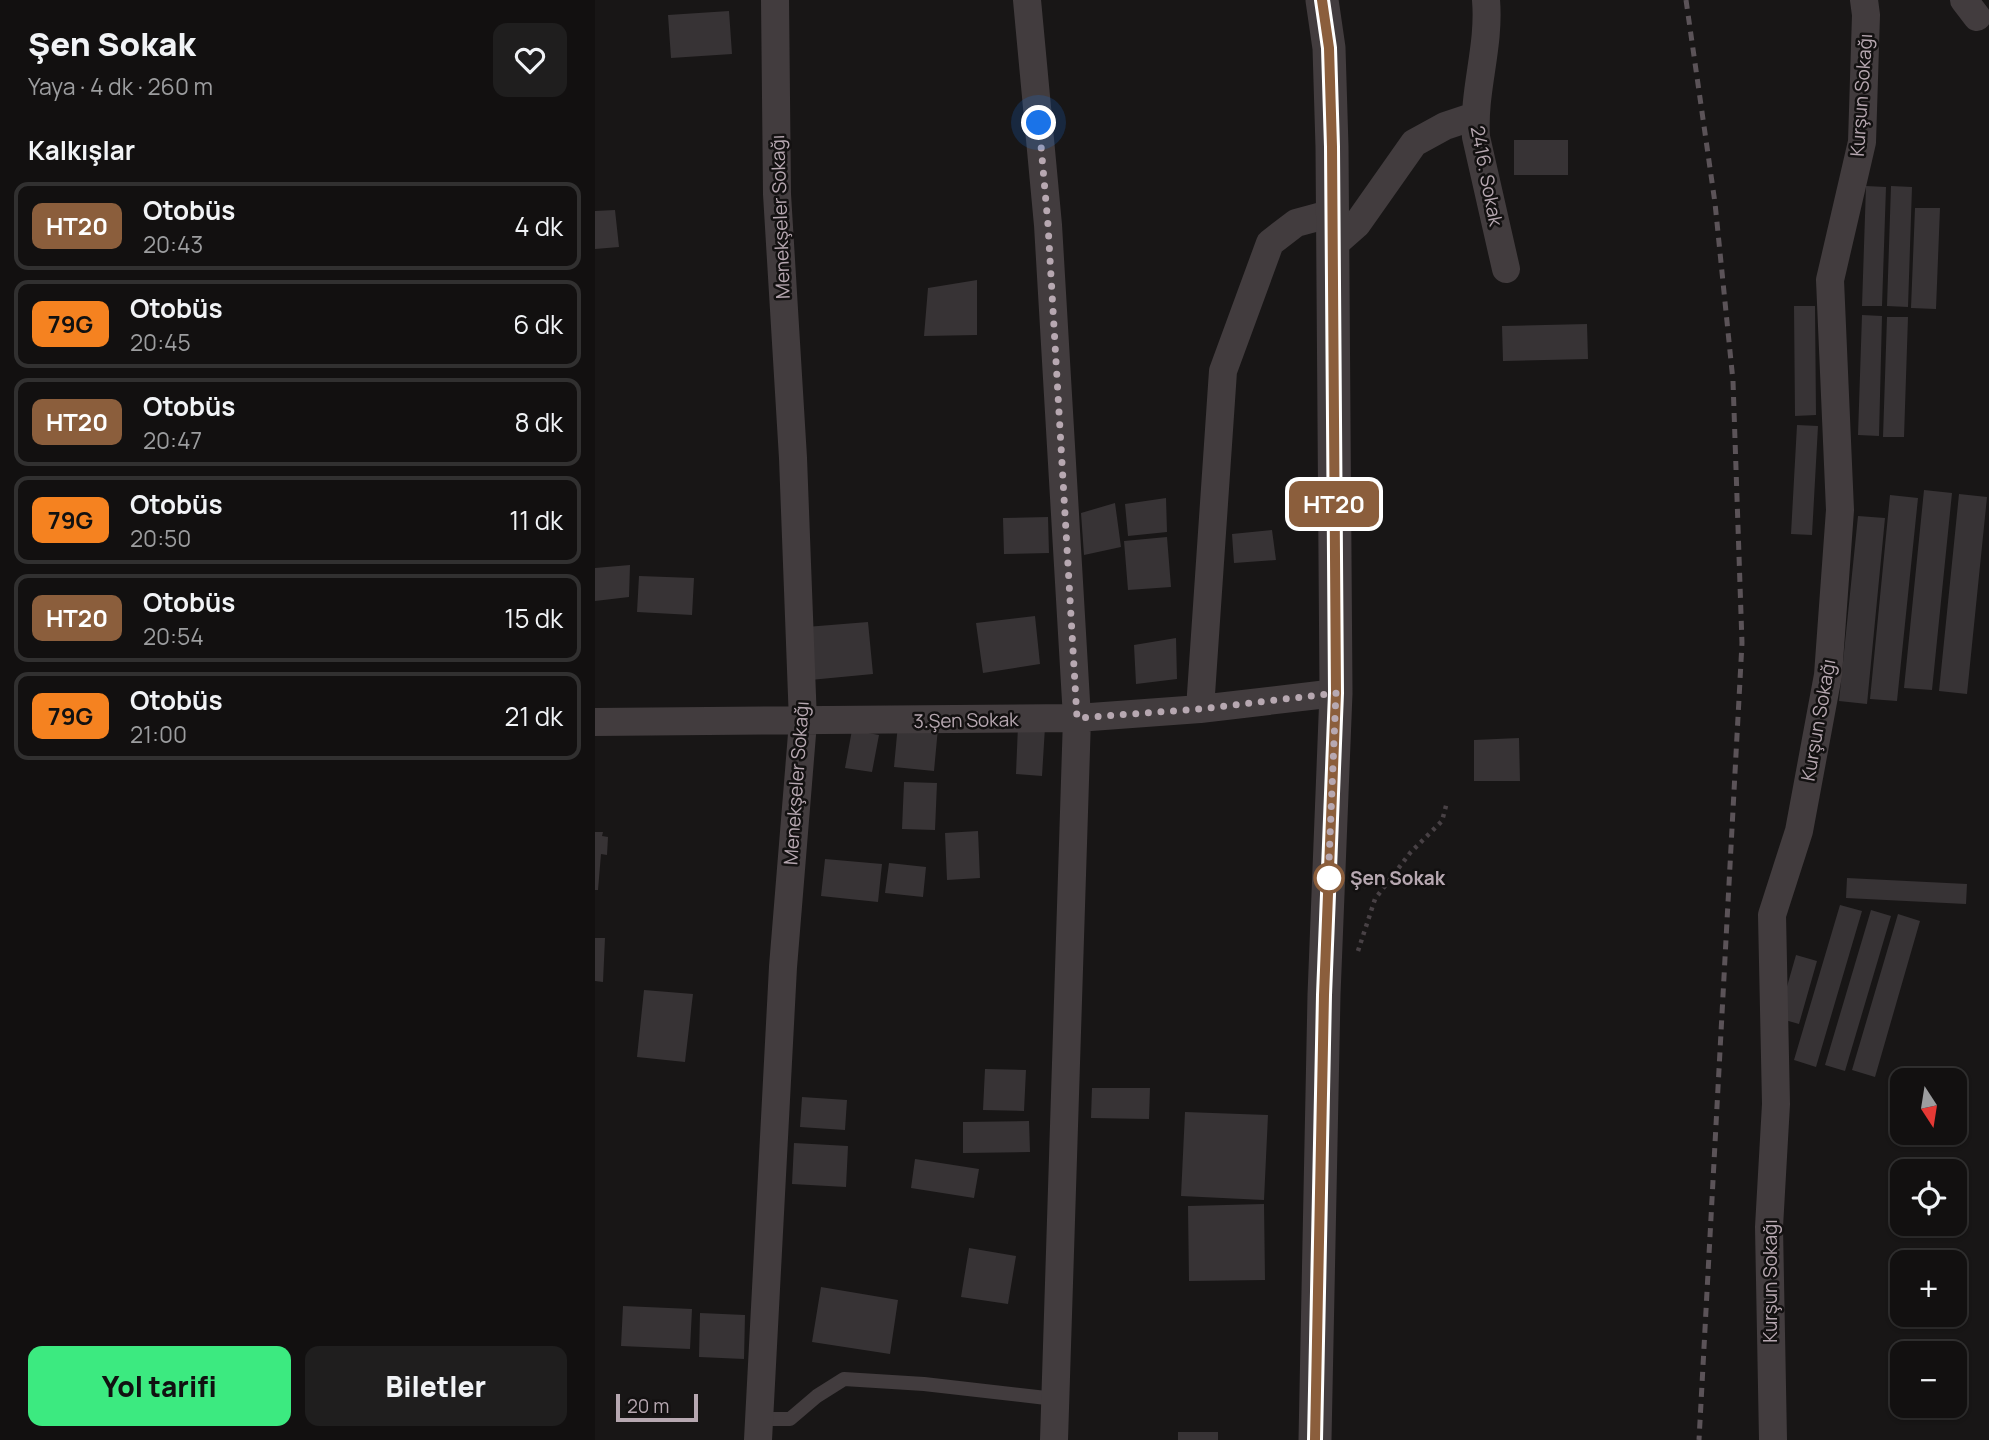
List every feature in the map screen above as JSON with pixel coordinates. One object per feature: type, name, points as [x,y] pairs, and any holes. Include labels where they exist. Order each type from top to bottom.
[{"type":"street","name":"Menekşeler Sokağı","points":[[759,1430],[782,981],[803,722],[793,458],[777,194],[775,0]]},
{"type":"street","points":[[1027,0],[1048,225],[1077,718],[1054,1440]]},
{"type":"street","points":[[1315,1440],[1324,995],[1336,693],[1331,247],[1333,213],[1329,48],[1322,0]]},
{"type":"street","name":"2416. Sokak","points":[[1486,0],[1488,30],[1475,116],[1476,137],[1506,269]]},
{"type":"street","name":"Kurşun Sokağı","points":[[1773,1440],[1769,1227],[1776,1104],[1772,915],[1799,831],[1828,675],[1840,510],[1830,279],[1862,142],[1866,15],[1864,0]]},
{"type":"street","points":[[1331,247],[1357,224],[1414,143],[1445,126],[1475,116]]},
{"type":"street","points":[[1200,709],[1223,371],[1270,243],[1296,223],[1333,213]]},
{"type":"street","name":"3.Şen Sokak","points":[[595,722],[1077,718],[1200,709],[1336,693]]},
{"type":"lane","points":[[759,1430],[790,1419],[817,1396],[844,1379],[924,1384],[1055,1399]]},
{"type":"path","points":[[1353,964],[1375,899],[1410,853],[1442,821],[1447,802]]},
{"type":"building","points":[[729,11],[732,54],[671,58],[668,15]]},
{"type":"building","points":[[1514,140],[1568,140],[1568,175],[1514,175]]},
{"type":"building","points":[[1866,186],[1886,187],[1882,306],[1862,306]]},
{"type":"building","points":[[1891,186],[1912,187],[1908,307],[1887,306]]},
{"type":"building","points":[[1915,208],[1940,208],[1936,309],[1911,308]]},
{"type":"building","points":[[615,210],[619,247],[595,249],[595,211]]},
{"type":"building","points":[[977,280],[977,335],[924,336],[928,288]]},
{"type":"building","points":[[1794,306],[1815,306],[1816,415],[1795,416]]},
{"type":"building","points":[[1862,315],[1882,316],[1879,436],[1858,435]]},
{"type":"building","points":[[1887,317],[1908,317],[1904,437],[1883,437]]},
{"type":"building","points":[[1587,324],[1588,359],[1503,361],[1502,326]]},
{"type":"building","points":[[1797,425],[1818,426],[1812,535],[1791,534]]},
{"type":"building","points":[[1924,490],[1952,493],[1932,690],[1904,688]]},
{"type":"building","points":[[1959,494],[1987,497],[1967,694],[1939,691]]},
{"type":"building","points":[[1890,495],[1918,498],[1897,701],[1870,699]]},
{"type":"building","points":[[1166,498],[1167,532],[1128,536],[1125,504]]},
{"type":"building","points":[[1115,503],[1121,547],[1084,555],[1081,513]]},
{"type":"building","points":[[1858,516],[1885,518],[1867,704],[1839,701]]},
{"type":"building","points":[[1048,517],[1049,553],[1004,554],[1003,518]]},
{"type":"building","points":[[1272,530],[1276,560],[1234,563],[1232,534]]},
{"type":"building","points":[[1167,537],[1171,587],[1128,590],[1124,541]]},
{"type":"building","points":[[630,565],[629,597],[595,601],[595,568]]},
{"type":"building","points":[[639,576],[694,578],[692,615],[637,612]]},
{"type":"building","points":[[1035,616],[1040,664],[983,673],[976,623]]},
{"type":"building","points":[[868,622],[873,674],[810,680],[806,627]]},
{"type":"building","points":[[1176,638],[1177,679],[1136,684],[1134,645]]},
{"type":"building","points":[[898,724],[938,728],[934,771],[894,767]]},
{"type":"building","points":[[1018,725],[1045,727],[1042,776],[1016,774]]},
{"type":"building","points":[[852,730],[879,735],[872,772],[845,768]]},
{"type":"building","points":[[1519,738],[1520,781],[1474,781],[1474,740]]},
{"type":"building","points":[[904,782],[937,783],[935,830],[902,829]]},
{"type":"building","points":[[978,831],[980,878],[947,880],[945,833]]},
{"type":"building","points":[[595,832],[603,832],[602,836],[608,837],[607,855],[601,854],[598,890],[595,890]]},
{"type":"building","points":[[825,859],[882,864],[878,902],[821,896]]},
{"type":"building","points":[[889,863],[926,867],[923,897],[885,893]]},
{"type":"building","points":[[1847,878],[1967,884],[1966,904],[1846,898]]},
{"type":"building","points":[[1840,905],[1862,911],[1816,1067],[1794,1060]]},
{"type":"building","points":[[1871,910],[1891,916],[1845,1071],[1825,1065]]},
{"type":"building","points":[[1898,914],[1920,921],[1875,1077],[1852,1070]]},
{"type":"building","points":[[595,938],[605,938],[603,982],[595,981]]},
{"type":"building","points":[[1796,955],[1817,961],[1799,1024],[1778,1018]]},
{"type":"building","points":[[644,990],[693,994],[685,1062],[637,1057]]},
{"type":"building","points":[[985,1069],[1026,1070],[1024,1111],[983,1110]]},
{"type":"building","points":[[1092,1088],[1150,1088],[1149,1119],[1091,1118]]},
{"type":"building","points":[[802,1097],[847,1100],[845,1130],[800,1127]]},
{"type":"building","points":[[1185,1112],[1268,1115],[1264,1200],[1181,1196]]},
{"type":"building","points":[[1029,1121],[1030,1152],[963,1153],[963,1122]]},
{"type":"building","points":[[794,1143],[848,1146],[846,1187],[792,1184]]},
{"type":"building","points":[[915,1159],[979,1169],[974,1198],[911,1188]]},
{"type":"building","points":[[1264,1204],[1265,1280],[1189,1281],[1188,1206]]},
{"type":"building","points":[[969,1248],[1016,1256],[1008,1304],[961,1297]]},
{"type":"building","points":[[821,1287],[898,1300],[890,1354],[812,1342]]},
{"type":"building","points":[[623,1306],[692,1309],[690,1349],[621,1346]]},
{"type":"building","points":[[700,1313],[745,1315],[744,1359],[699,1357]]},
{"type":"building","points":[[1178,1432],[1218,1432],[1218,1440],[1178,1440]]},
{"type":"railway","points":[[1686,0],[1715,203],[1733,381],[1742,643],[1699,1440]]},
{"type":"bus line","name":"HT20","points":[[1315,1440],[1324,995],[1336,693],[1332,147],[1329,48],[1322,0]]},
{"type":"place","name":"Şen Sokak","points":[[1329,878]]},
{"type":"route","points":[[1039,123],[1048,225],[1077,718],[1200,709],[1336,693],[1328,885],[1329,878]]}]
